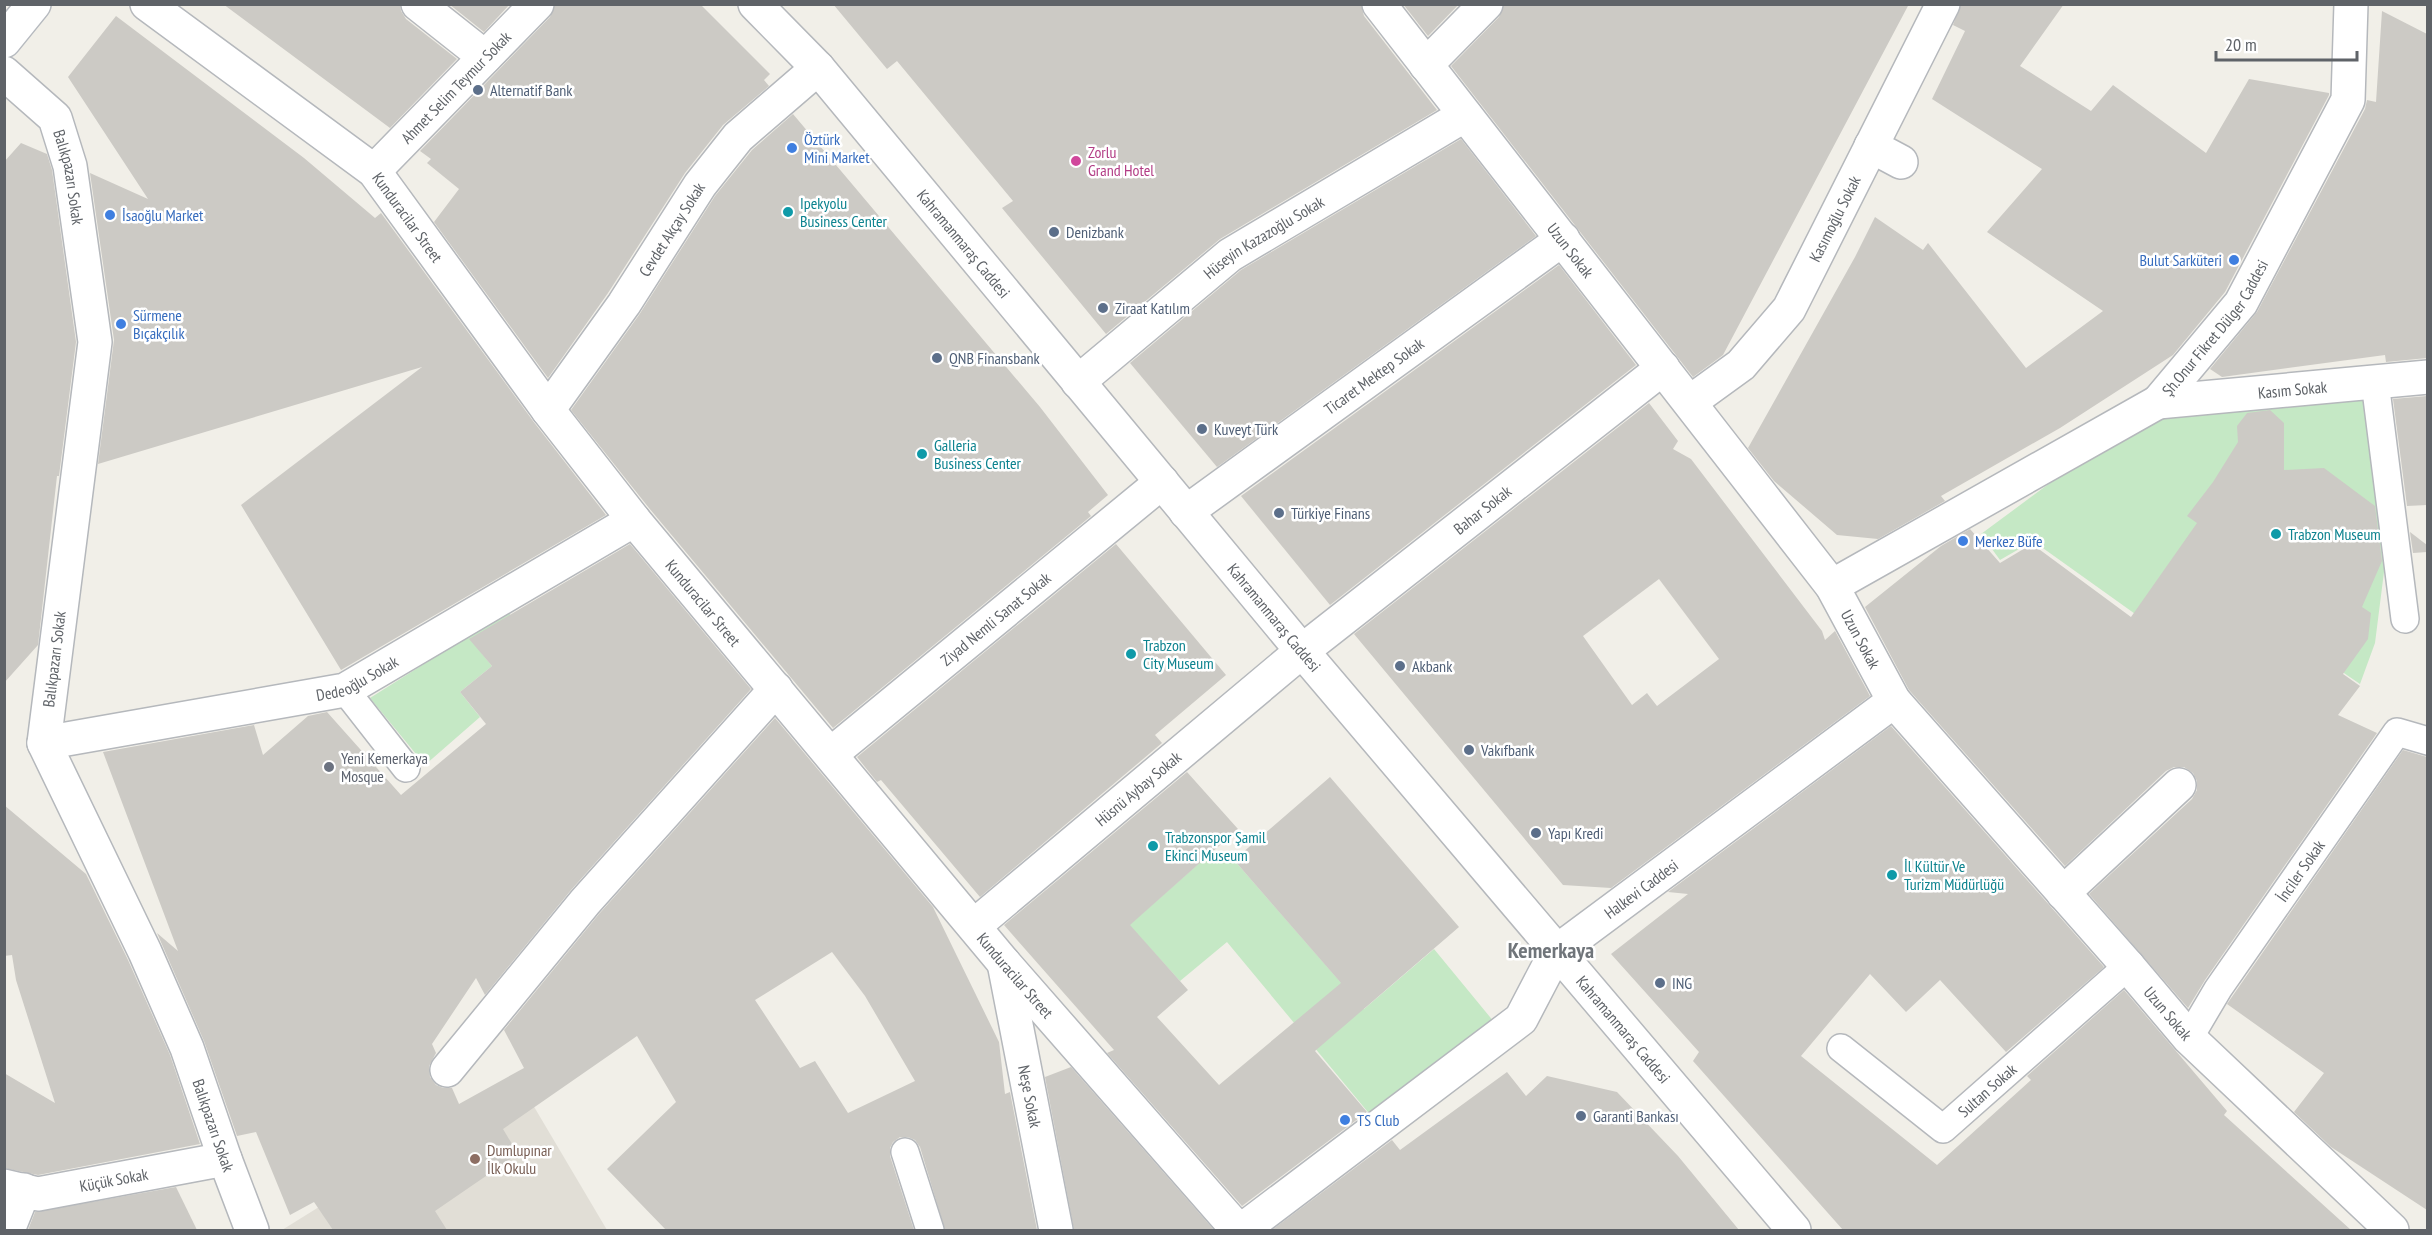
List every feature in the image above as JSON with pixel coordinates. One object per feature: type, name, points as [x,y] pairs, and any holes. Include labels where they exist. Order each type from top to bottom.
[{"type":"street","points":[[4,41],[34,4]]},
{"type":"street","name":"Kunduracilar Street","points":[[147,4],[374,171],[548,410],[634,520],[1004,963],[1240,1230]]},
{"type":"street","points":[[418,4],[484,57]]},
{"type":"street","name":"Ahmet Selim Teymur Sokak","points":[[374,171],[537,4]]},
{"type":"street","name":"Kahramanmaraş Caddesi","points":[[755,4],[818,68],[1302,651],[1794,1230]]},
{"type":"street","name":"Uzun Sokak","points":[[1379,4],[1832,586],[1894,701],[2189,1038],[2392,1230]]},
{"type":"street","points":[[1426,65],[1486,4]]},
{"type":"street","name":"Kasımoğlu Sokak","points":[[1690,402],[1741,364],[1789,309],[1943,4]]},
{"type":"street","name":"Şh.Onur Fikret Dülger Caddesi","points":[[1832,586],[2158,402],[2241,303],[2349,100],[2351,4]]},
{"type":"street","name":"Cevdet Akçay Sokak","points":[[548,410],[624,304],[700,185],[738,137],[818,68]]},
{"type":"street","name":"Balıkpazarı Sokak","points":[[4,73],[55,118],[70,166],[95,342],[39,744],[145,952],[187,1048],[252,1230]]},
{"type":"street","name":"Hüseyin Kazazoğlu Sokak","points":[[1078,382],[1230,255],[1465,115]]},
{"type":"street","points":[[1871,146],[1901,162]]},
{"type":"street","name":"Ticaret Mektep Sokak","points":[[1186,512],[1563,239]]},
{"type":"street","name":"Bahar Sokak","points":[[1302,651],[1663,368]]},
{"type":"street","name":"Kasım Sokak","points":[[2158,402],[2427,377]]},
{"type":"street","name":"Ziyad Nemli Sanat Sokak","points":[[831,754],[1162,482]]},
{"type":"street","name":"Dedeoğlu Sokak","points":[[39,744],[345,690],[634,520]]},
{"type":"street","name":"Hüsnü Aybay Sokak","points":[[974,926],[1302,651]]},
{"type":"street","points":[[447,1070],[585,902],[776,689]]},
{"type":"street","name":"Halkevi Caddesi","points":[[1240,1230],[1521,1019],[1556,952],[1894,701]]},
{"type":"street","points":[[2064,893],[2180,785]]},
{"type":"street","name":"Neşe Sokak","points":[[1004,963],[1056,1230]]},
{"type":"street","name":"Küçük Sokak","points":[[14,1188],[38,1194],[225,1159]]},
{"type":"street","points":[[8,1230],[14,1188]]},
{"type":"lane","points":[[2375,382],[2405,620]]},
{"type":"lane","points":[[345,690],[406,768]]},
{"type":"lane","name":"İnciler Sokak","points":[[2189,1038],[2218,989],[2397,732],[2427,741]]},
{"type":"lane","name":"Sultan Sokak","points":[[1841,1048],[1943,1129],[2128,966]]},
{"type":"lane","points":[[904,1152],[930,1230]]},
{"type":"shaded area","name":"Dumlupınar İlk Okulu","points":[[533,1105],[607,1230],[282,1230],[388,1164]]},
{"type":"green space","points":[[2366,397],[2385,564],[2375,643],[2360,684],[2341,671],[2159,631],[2033,541],[2000,560],[1981,534],[2050,483],[2106,448],[2139,429],[2176,414]]},
{"type":"green space","points":[[508,611],[514,621],[479,650],[492,666],[460,692],[480,717],[425,765],[370,698]]},
{"type":"green space","points":[[1213,851],[1234,860],[1364,1009],[1434,949],[1499,1028],[1372,1117],[1227,942],[1180,981],[1129,925]]},
{"type":"building","points":[[223,4],[400,4],[406,19],[457,59],[390,128]]},
{"type":"building","points":[[449,4],[510,4],[484,32]]},
{"type":"building","points":[[555,4],[700,4],[770,74],[764,80],[769,86],[723,125],[685,173],[608,293],[548,378],[434,222],[459,189],[427,163],[431,159],[420,151],[550,17]]},
{"type":"building","points":[[833,4],[1361,4],[1364,16],[1437,110],[1220,239],[1106,334],[1002,208],[1013,201],[897,61],[887,69]]},
{"type":"building","points":[[1403,4],[1459,4],[1428,36]]},
{"type":"building","points":[[1504,4],[1909,4],[1723,355],[1693,377],[1451,66],[1499,17]]},
{"type":"building","points":[[1961,4],[2064,4],[2020,66],[2091,111],[2113,85],[2206,153],[2249,79],[2329,93],[2329,95],[2225,292],[2173,355],[2060,428],[1941,496],[1945,501],[1878,539],[1837,535],[1774,481],[1748,448],[1875,217],[1923,250],[1928,243],[2026,368],[2103,311],[1987,232],[2042,169],[1932,99],[1965,31],[1953,25]]},
{"type":"building","points":[[2382,11],[2427,34],[2427,358],[2386,362],[2385,355],[2222,377],[2210,369],[2257,312],[2365,109],[2367,100],[2376,102]]},
{"type":"building","points":[[116,16],[304,158],[375,218],[381,213],[533,421],[606,515],[341,670],[241,505],[422,367],[98,464],[114,340],[90,173],[148,199],[68,77]]},
{"type":"building","points":[[793,114],[1040,407],[1108,495],[1088,512],[1091,516],[833,728],[649,508],[571,410],[639,315],[715,196],[752,150]]},
{"type":"building","points":[[1461,139],[1536,236],[1217,467],[1130,363],[1241,270]]},
{"type":"building","points":[[21,143],[47,154],[52,170],[76,342],[59,476],[57,476],[38,645],[4,683],[4,162]]},
{"type":"building","points":[[1559,265],[1636,365],[1330,605],[1241,496]]},
{"type":"building","points":[[2427,396],[2427,505],[2407,506],[2393,399]]},
{"type":"building","points":[[1649,403],[1678,441],[1673,449],[1691,459],[1822,631],[1825,640],[1835,631],[1870,696],[1611,888],[1563,885],[1354,634]],"holes":[[[1659,579],[1719,659],[1657,706],[1647,693],[1632,705],[1583,636]]]},
{"type":"building","points":[[2270,410],[2284,423],[2284,470],[2324,468],[2375,506],[2382,561],[2362,607],[2371,613],[2368,639],[2343,674],[2360,686],[2338,715],[2377,733],[2205,980],[2188,1008],[2089,894],[2192,799],[2197,790],[2197,781],[2193,773],[2184,767],[2174,767],[2166,771],[2065,866],[1909,690],[1865,607],[1941,546],[1970,529],[2000,563],[2032,544],[2131,617],[2197,523],[2187,516],[2213,482],[2238,442],[2237,426],[2247,413]]},
{"type":"building","points":[[2410,532],[2427,545],[2427,552],[2413,553]]},
{"type":"building","points":[[630,544],[751,689],[571,890],[485,995],[476,978],[432,1044],[436,1053],[429,1066],[430,1077],[436,1085],[452,1088],[459,1104],[524,1068],[504,1030],[599,914],[775,718],[933,907],[999,1042],[1005,1094],[1010,1092],[1037,1230],[945,1230],[920,1147],[915,1140],[900,1137],[893,1142],[890,1156],[914,1230],[666,1230],[607,1169],[676,1102],[637,1036],[503,1129],[518,1154],[435,1211],[447,1230],[333,1230],[314,1202],[290,1215],[256,1132],[237,1136],[204,1041],[157,933],[178,951],[103,752],[254,725],[263,755],[308,716],[327,712],[401,795],[486,724],[460,692],[492,666],[469,639]],"holes":[[[832,952],[865,996],[915,1081],[848,1113],[815,1061],[800,1068],[755,1000]]]},
{"type":"building","points":[[1116,544],[1226,675],[1155,735],[1162,743],[980,897],[881,780],[877,782],[857,757]]},
{"type":"building","points":[[1891,726],[2104,967],[2006,1052],[1940,980],[1906,1012],[1870,974],[1801,1056],[1937,1165],[2031,1080],[2027,1076],[2124,990],[2227,1111],[2224,1115],[2351,1230],[1843,1230],[1693,1061],[1699,1052],[1611,954],[1688,894],[1668,892]]},
{"type":"building","points":[[2403,750],[2427,757],[2427,1210],[2331,1147],[2294,1112],[2324,1073],[2227,1004]]},
{"type":"building","points":[[1187,772],[1238,829],[1130,925],[1188,990],[1157,1017],[1219,1085],[1341,983],[1234,860],[1330,777],[1459,927],[1315,1051],[1367,1112],[1242,1206],[1107,1053],[1114,1050],[1004,925]]},
{"type":"building","points":[[4,805],[86,874],[128,960],[170,1055],[200,1144],[38,1175],[4,1168],[4,1073],[55,1103],[16,980],[12,955],[4,956]]},
{"type":"building","points":[[1071,1067],[1214,1230],[1074,1230],[1045,1077]]},
{"type":"building","points":[[1507,1072],[1526,1096],[1547,1076],[1617,1092],[1678,1156],[1739,1230],[1272,1230],[1392,1140],[1400,1150]]},
{"type":"building","points":[[176,1187],[197,1230],[28,1230],[35,1212]]},
{"type":"place","name":"Alternatif Bank","points":[[478,90]]},
{"type":"place","name":"Öztürk Mini Market","points":[[792,148]]},
{"type":"place","name":"Zorlu Grand Hotel","points":[[1076,161]]},
{"type":"place","name":"Ipekyolu Business Center","points":[[788,212]]},
{"type":"place","name":"İsaoğlu Market","points":[[110,215]]},
{"type":"place","name":"Denizbank","points":[[1054,232]]},
{"type":"place","name":"Bulut Sarküteri","points":[[2234,260]]},
{"type":"place","name":"Ziraat Katılım","points":[[1103,308]]},
{"type":"place","name":"Sürmene Bıçakçılık","points":[[121,324]]},
{"type":"place","name":"QNB Finansbank","points":[[937,358]]},
{"type":"place","name":"Kuveyt Türk","points":[[1202,429]]},
{"type":"place","name":"Galleria Business Center","points":[[922,454]]},
{"type":"place","name":"Türkiye Finans","points":[[1279,513]]},
{"type":"place","name":"Trabzon Museum","points":[[2276,534]]},
{"type":"place","name":"Merkez Büfe","points":[[1963,541]]},
{"type":"place","name":"Trabzon City Museum","points":[[1131,654]]},
{"type":"place","name":"Akbank","points":[[1400,666]]},
{"type":"place","name":"Vakıfbank","points":[[1469,750]]},
{"type":"place","name":"Yeni Kemerkaya Mosque","points":[[329,767]]},
{"type":"place","name":"Yapı Kredi","points":[[1536,833]]},
{"type":"place","name":"Trabzonspor Şamil Ekinci Museum","points":[[1153,846]]},
{"type":"place","name":"İl Kültür Ve Turizm Müdürlüğü","points":[[1892,875]]},
{"type":"place","name":"ING","points":[[1660,983]]},
{"type":"place","name":"Garanti Bankası","points":[[1581,1116]]},
{"type":"place","name":"TS Club","points":[[1345,1120]]},
{"type":"place","name":"Dumlupınar İlk Okulu","points":[[475,1159]]},
{"type":"district","name":"Kemerkaya","points":[[1551,950]]}]
